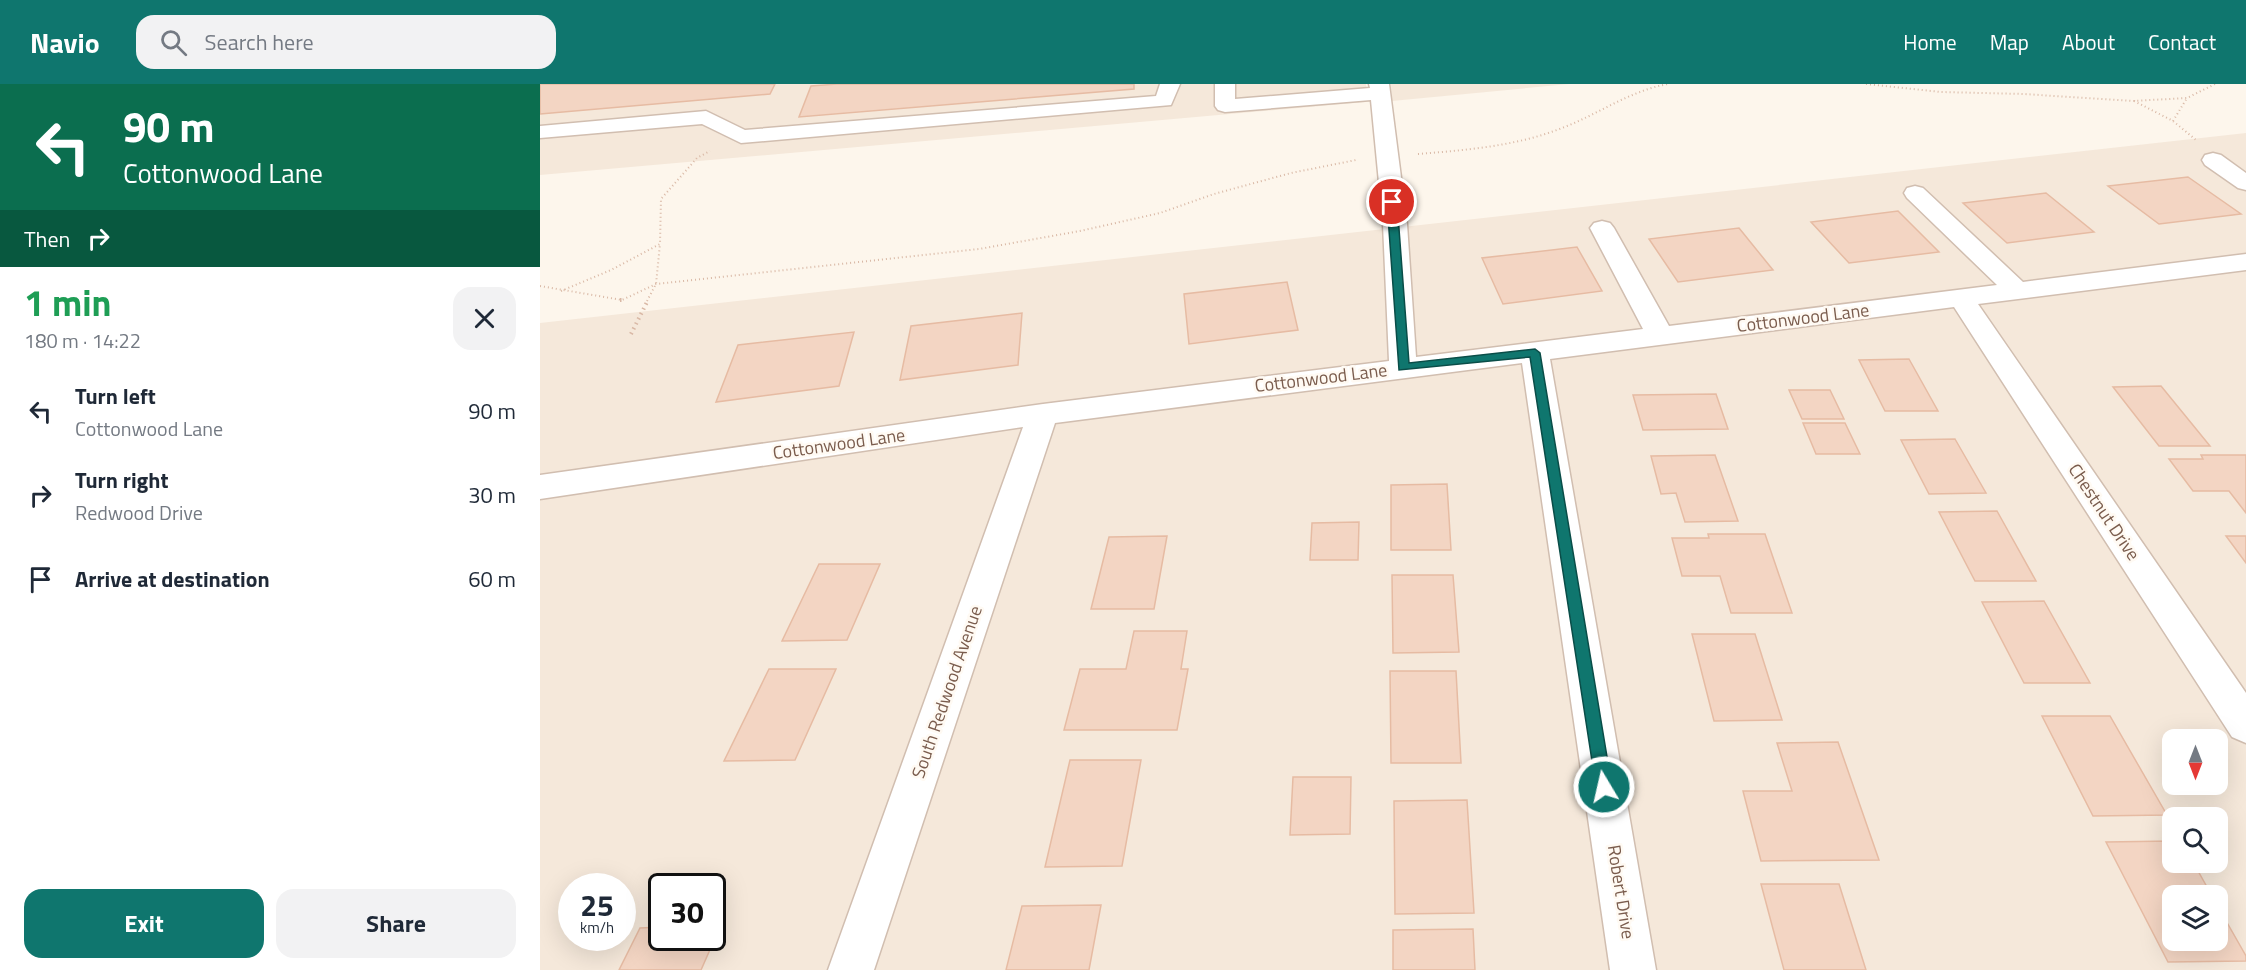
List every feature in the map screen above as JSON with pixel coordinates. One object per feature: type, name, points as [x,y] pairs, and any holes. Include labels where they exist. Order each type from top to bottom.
[{"type":"street","points":[[540,132],[706,117],[741,137],[1164,101],[1170,84]]},
{"type":"street","points":[[1224,84],[1226,106],[1379,88],[1395,224],[1403,368]]},
{"type":"street","points":[[2207,152],[2246,183]]},
{"type":"street","points":[[1915,193],[2017,291]]},
{"type":"street","points":[[1602,228],[1661,337]]},
{"type":"street","name":"Cottonwood Lane","points":[[540,487],[1043,414],[2246,262]]},
{"type":"street","name":"Chestnut Drive","points":[[1961,298],[2246,725]]},
{"type":"street","name":"Robert Drive","points":[[1535,353],[1633,970]]},
{"type":"street","name":"South Redwood Avenue","points":[[851,970],[1043,414]]},
{"type":"path","points":[[1414,154],[1503,144],[1546,133],[1580,121],[1616,100],[1652,86],[1668,84]]},
{"type":"path","points":[[1866,84],[1941,92],[2024,94],[2133,101],[2187,98],[2215,84]]},
{"type":"path","points":[[2173,121],[2187,98]]},
{"type":"path","points":[[2133,101],[2173,121],[2207,152]]},
{"type":"path","points":[[631,334],[656,284],[661,199],[698,158],[741,137]]},
{"type":"path","points":[[540,286],[622,300],[656,284],[979,249],[1080,231],[1160,213],[1214,194],[1291,173],[1362,159]]},
{"type":"path","points":[[561,291],[611,270],[660,244]]},
{"type":"shaded area","points":[[540,84],[1366,84],[1366,102],[540,175]]},
{"type":"shaded area","points":[[1391,84],[1569,84],[1392,101]]},
{"type":"shaded area","points":[[2246,133],[2246,970],[540,970],[540,323]]},
{"type":"building","points":[[540,84],[775,84],[770,94],[540,114]]},
{"type":"building","points":[[837,84],[1134,84],[1134,89],[799,117],[811,86]]},
{"type":"building","points":[[2188,177],[2241,214],[2159,224],[2108,186]]},
{"type":"building","points":[[2046,193],[2094,232],[2007,243],[1963,203]]},
{"type":"building","points":[[1898,211],[1939,252],[1849,263],[1811,222]]},
{"type":"building","points":[[1739,228],[1773,270],[1678,282],[1649,239]]},
{"type":"building","points":[[1577,247],[1602,291],[1503,304],[1482,258]]},
{"type":"building","points":[[1287,282],[1298,330],[1189,344],[1184,294]]},
{"type":"building","points":[[1022,313],[1018,365],[900,380],[911,326]]},
{"type":"building","points":[[854,332],[839,386],[716,402],[738,345]]},
{"type":"building","points":[[1909,359],[1938,411],[1885,411],[1859,360]]},
{"type":"building","points":[[2161,386],[2210,446],[2159,446],[2113,387]]},
{"type":"building","points":[[1789,390],[1830,390],[1844,419],[1802,419]]},
{"type":"building","points":[[1716,394],[1728,429],[1643,430],[1633,395]]},
{"type":"building","points":[[1803,423],[1845,423],[1860,454],[1816,454]]},
{"type":"building","points":[[1955,439],[1986,493],[1929,494],[1901,440]]},
{"type":"building","points":[[1715,455],[1738,521],[1685,522],[1676,493],[1661,494],[1651,456]]},
{"type":"building","points":[[2201,455],[2246,455],[2246,513],[2229,491],[2193,491],[2169,459],[2203,459]]},
{"type":"building","points":[[1447,484],[1451,550],[1391,550],[1391,485]]},
{"type":"building","points":[[1997,511],[2036,581],[1975,581],[1939,512]]},
{"type":"building","points":[[1359,522],[1358,560],[1310,560],[1312,523]]},
{"type":"building","points":[[1708,534],[1765,534],[1792,613],[1731,613],[1720,576],[1682,576],[1672,538],[1709,538]]},
{"type":"building","points":[[1167,536],[1154,609],[1091,609],[1109,537]]},
{"type":"building","points":[[2226,536],[2246,536],[2246,563]]},
{"type":"building","points":[[819,564],[880,564],[847,640],[782,641]]},
{"type":"building","points":[[1392,575],[1453,575],[1459,652],[1393,653]]},
{"type":"building","points":[[2044,601],[2090,683],[2024,683],[1982,602]]},
{"type":"building","points":[[1134,631],[1187,631],[1181,669],[1188,669],[1177,730],[1064,730],[1080,669],[1126,669]]},
{"type":"building","points":[[1692,634],[1755,634],[1782,720],[1714,721]]},
{"type":"building","points":[[769,669],[836,669],[795,760],[724,761]]},
{"type":"building","points":[[1390,671],[1456,671],[1461,763],[1391,763]]},
{"type":"building","points":[[2042,716],[2110,716],[2162,807],[2162,815],[2093,816]]},
{"type":"building","points":[[1838,742],[1879,860],[1761,861],[1743,791],[1792,791],[1777,743]]},
{"type":"building","points":[[1070,760],[1141,760],[1122,866],[1045,867]]},
{"type":"building","points":[[1293,777],[1351,777],[1350,834],[1290,835]]},
{"type":"building","points":[[1467,800],[1474,913],[1395,914],[1394,801]]},
{"type":"building","points":[[2162,841],[2162,873],[2199,873],[2206,885],[2162,885],[2162,950],[2106,842]]},
{"type":"building","points":[[1761,884],[1839,884],[1866,970],[1784,970]]},
{"type":"building","points":[[1101,905],[1089,970],[1006,970],[1022,906]]},
{"type":"building","points":[[2228,924],[2246,956],[2246,961],[2168,962],[2162,951],[2228,951]]},
{"type":"building","points":[[640,928],[648,928],[648,951],[709,951],[701,970],[619,970],[628,951],[636,951],[636,936]]},
{"type":"building","points":[[1473,929],[1475,970],[1393,970],[1393,930]]},
{"type":"route","points":[[1392,202],[1403,368],[1535,353],[1604,787]]}]
